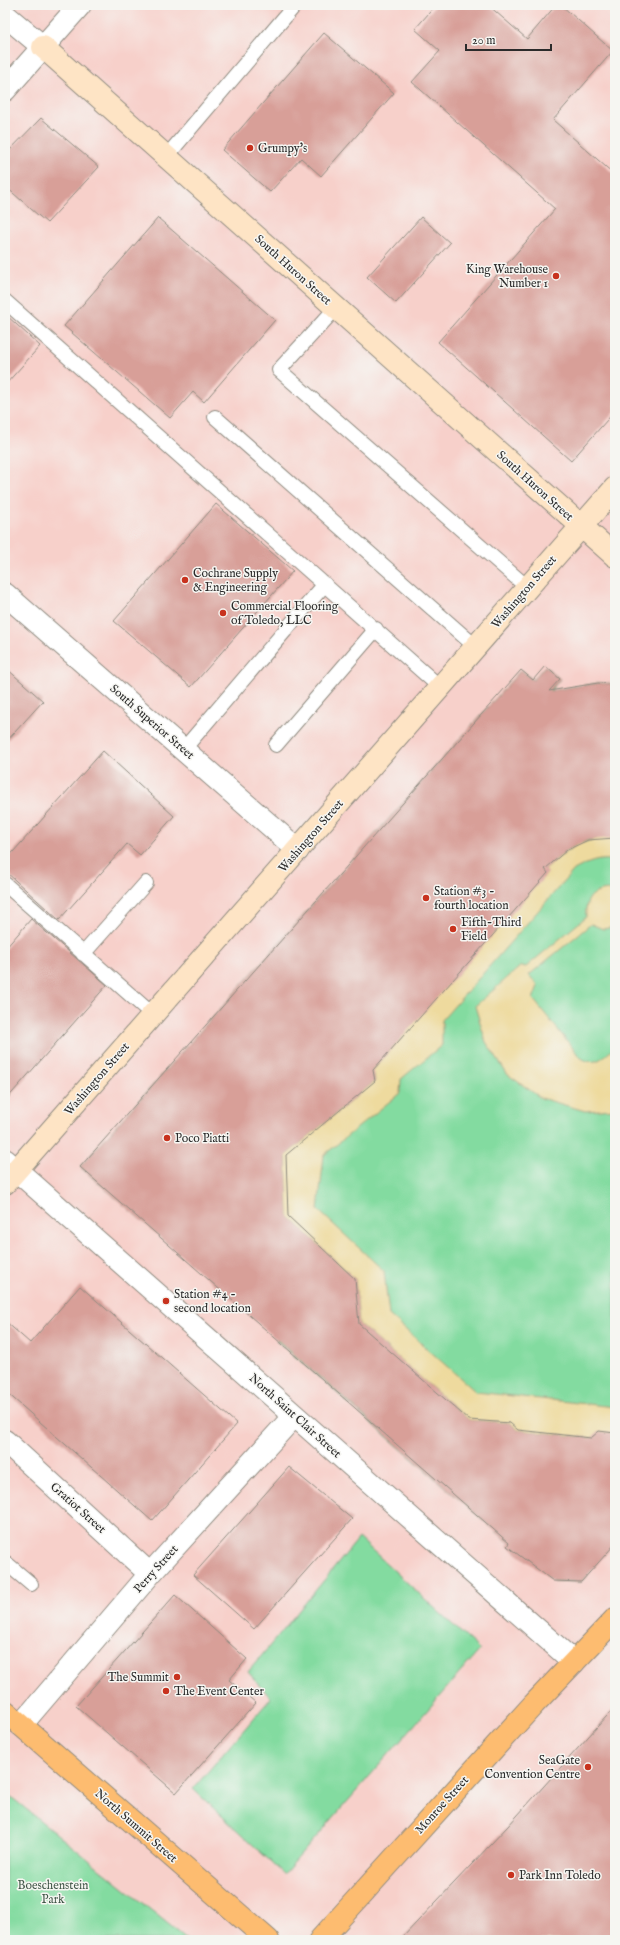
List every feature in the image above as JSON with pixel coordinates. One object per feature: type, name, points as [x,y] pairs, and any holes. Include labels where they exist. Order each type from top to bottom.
[{"type":"main road","name":"Monroe Street","points":[[320,1940],[615,1619]]},
{"type":"main road","name":"North Summit Street","points":[[5,1711],[268,1940]]},
{"type":"street","points":[[5,90],[80,5]]},
{"type":"street","name":"South Huron Street","points":[[5,15],[615,556]]},
{"type":"street","name":"Washington Street","points":[[9,1171],[153,1016],[615,488]]},
{"type":"street","name":"South Superior Street","points":[[5,594],[298,850]]},
{"type":"street","name":"North Saint Clair Street","points":[[9,1171],[294,1416],[574,1662]]},
{"type":"street","name":"Perry Street","points":[[21,1725],[150,1574],[294,1416]]},
{"type":"street","name":"Gratiot Street","points":[[5,1441],[150,1574]]},
{"type":"lane","points":[[166,157],[295,5]]},
{"type":"lane","points":[[5,301],[441,688]]},
{"type":"lane","points":[[336,308],[279,370],[528,588]]},
{"type":"lane","points":[[215,417],[476,647]]},
{"type":"lane","points":[[183,750],[325,584]]},
{"type":"lane","points":[[276,745],[376,629]]},
{"type":"lane","points":[[83,954],[146,883]]},
{"type":"lane","points":[[5,884],[153,1016]]},
{"type":"lane","points":[[5,1562],[31,1584]]},
{"type":"shaded area","points":[[5,5],[615,5],[615,1940],[5,1940]]},
{"type":"green space","name":"Fifth-Third Field","points":[[545,666],[560,679],[550,691],[598,683],[615,684],[615,1542],[581,1582],[553,1581],[276,1340],[326,1282],[171,1246],[80,1167],[521,670],[533,680]]},
{"type":"green space","points":[[359,1538],[480,1650],[284,1874],[193,1789],[271,1698],[248,1672]]},
{"type":"green space","name":"Boeschenstein Park","points":[[5,1792],[188,1940],[5,1940]]},
{"type":"sand","points":[[608,837],[615,838],[615,861],[599,860],[574,870],[442,1020],[442,1045],[401,1079],[400,1093],[324,1155],[318,1210],[384,1271],[389,1315],[476,1392],[615,1407],[615,1433],[591,1438],[518,1430],[510,1423],[469,1420],[359,1324],[355,1279],[288,1216],[286,1155],[375,1081],[373,1070],[545,869],[560,856],[574,847],[588,841]]},
{"type":"sand","points":[[608,890],[615,893],[615,927],[603,929],[591,924],[529,975],[538,986],[533,999],[580,1057],[590,1061],[599,1060],[615,1047],[615,1109],[585,1111],[541,1098],[507,1074],[486,1042],[475,1006],[521,966],[526,967],[586,917],[586,906],[593,895]]},
{"type":"building","name":"King Warehouse Number 1","points":[[436,5],[488,5],[527,39],[556,5],[561,5],[613,51],[553,120],[615,175],[615,411],[571,461],[438,342],[555,209],[412,82],[440,51],[415,29]]},
{"type":"building","points":[[324,33],[394,93],[321,176],[301,158],[270,192],[222,150]]},
{"type":"building","points":[[41,118],[99,167],[47,223],[5,186],[5,155]]},
{"type":"building","points":[[421,217],[450,243],[396,303],[367,277]]},
{"type":"building","points":[[158,218],[275,320],[204,402],[193,392],[170,418],[64,326]]},
{"type":"building","points":[[5,314],[40,346],[5,385]]},
{"type":"building","points":[[216,504],[293,571],[191,687],[114,621]]},
{"type":"building","points":[[545,666],[560,679],[549,691],[598,683],[615,684],[615,838],[588,840],[567,850],[545,869],[548,873],[373,1070],[375,1081],[286,1155],[288,1216],[355,1279],[359,1324],[469,1420],[510,1423],[518,1430],[591,1438],[599,1431],[615,1433],[615,1544],[581,1582],[553,1581],[507,1546],[509,1543],[80,1167],[521,670],[533,680]]},
{"type":"building","points":[[5,667],[43,701],[5,743]]},
{"type":"building","points":[[103,751],[174,816],[140,855],[127,844],[59,920],[5,871],[5,861]]},
{"type":"building","points":[[31,919],[107,985],[5,1101],[5,949]]},
{"type":"building","points":[[80,1286],[237,1424],[152,1521],[5,1391],[5,1321],[30,1343]]},
{"type":"building","points":[[289,1467],[352,1519],[254,1629],[193,1575]]},
{"type":"building","name":"The Event Center","points":[[175,1595],[247,1659],[229,1680],[256,1703],[176,1793],[76,1706]]},
{"type":"building","points":[[615,1707],[615,1940],[400,1940],[508,1826]]},
{"type":"place","name":"Grumpy's","points":[[250,148]]},
{"type":"place","name":"King Warehouse Number 1","points":[[556,276]]},
{"type":"place","name":"Cochrane Supply & Engineering","points":[[185,580]]},
{"type":"place","name":"Commercial Flooring of Toledo, LLC","points":[[223,613]]},
{"type":"place","name":"Station #3 - fourth location","points":[[426,898]]},
{"type":"place","name":"Fifth-Third Field","points":[[453,929]]},
{"type":"place","name":"Poco Piatti","points":[[167,1138]]},
{"type":"place","name":"Station #4 - second location","points":[[166,1301]]},
{"type":"place","name":"The Summit","points":[[177,1677]]},
{"type":"place","name":"The Event Center","points":[[166,1691]]},
{"type":"place","name":"SeaGate Convention Centre","points":[[588,1767]]},
{"type":"place","name":"Park Inn Toledo","points":[[511,1875]]}]
